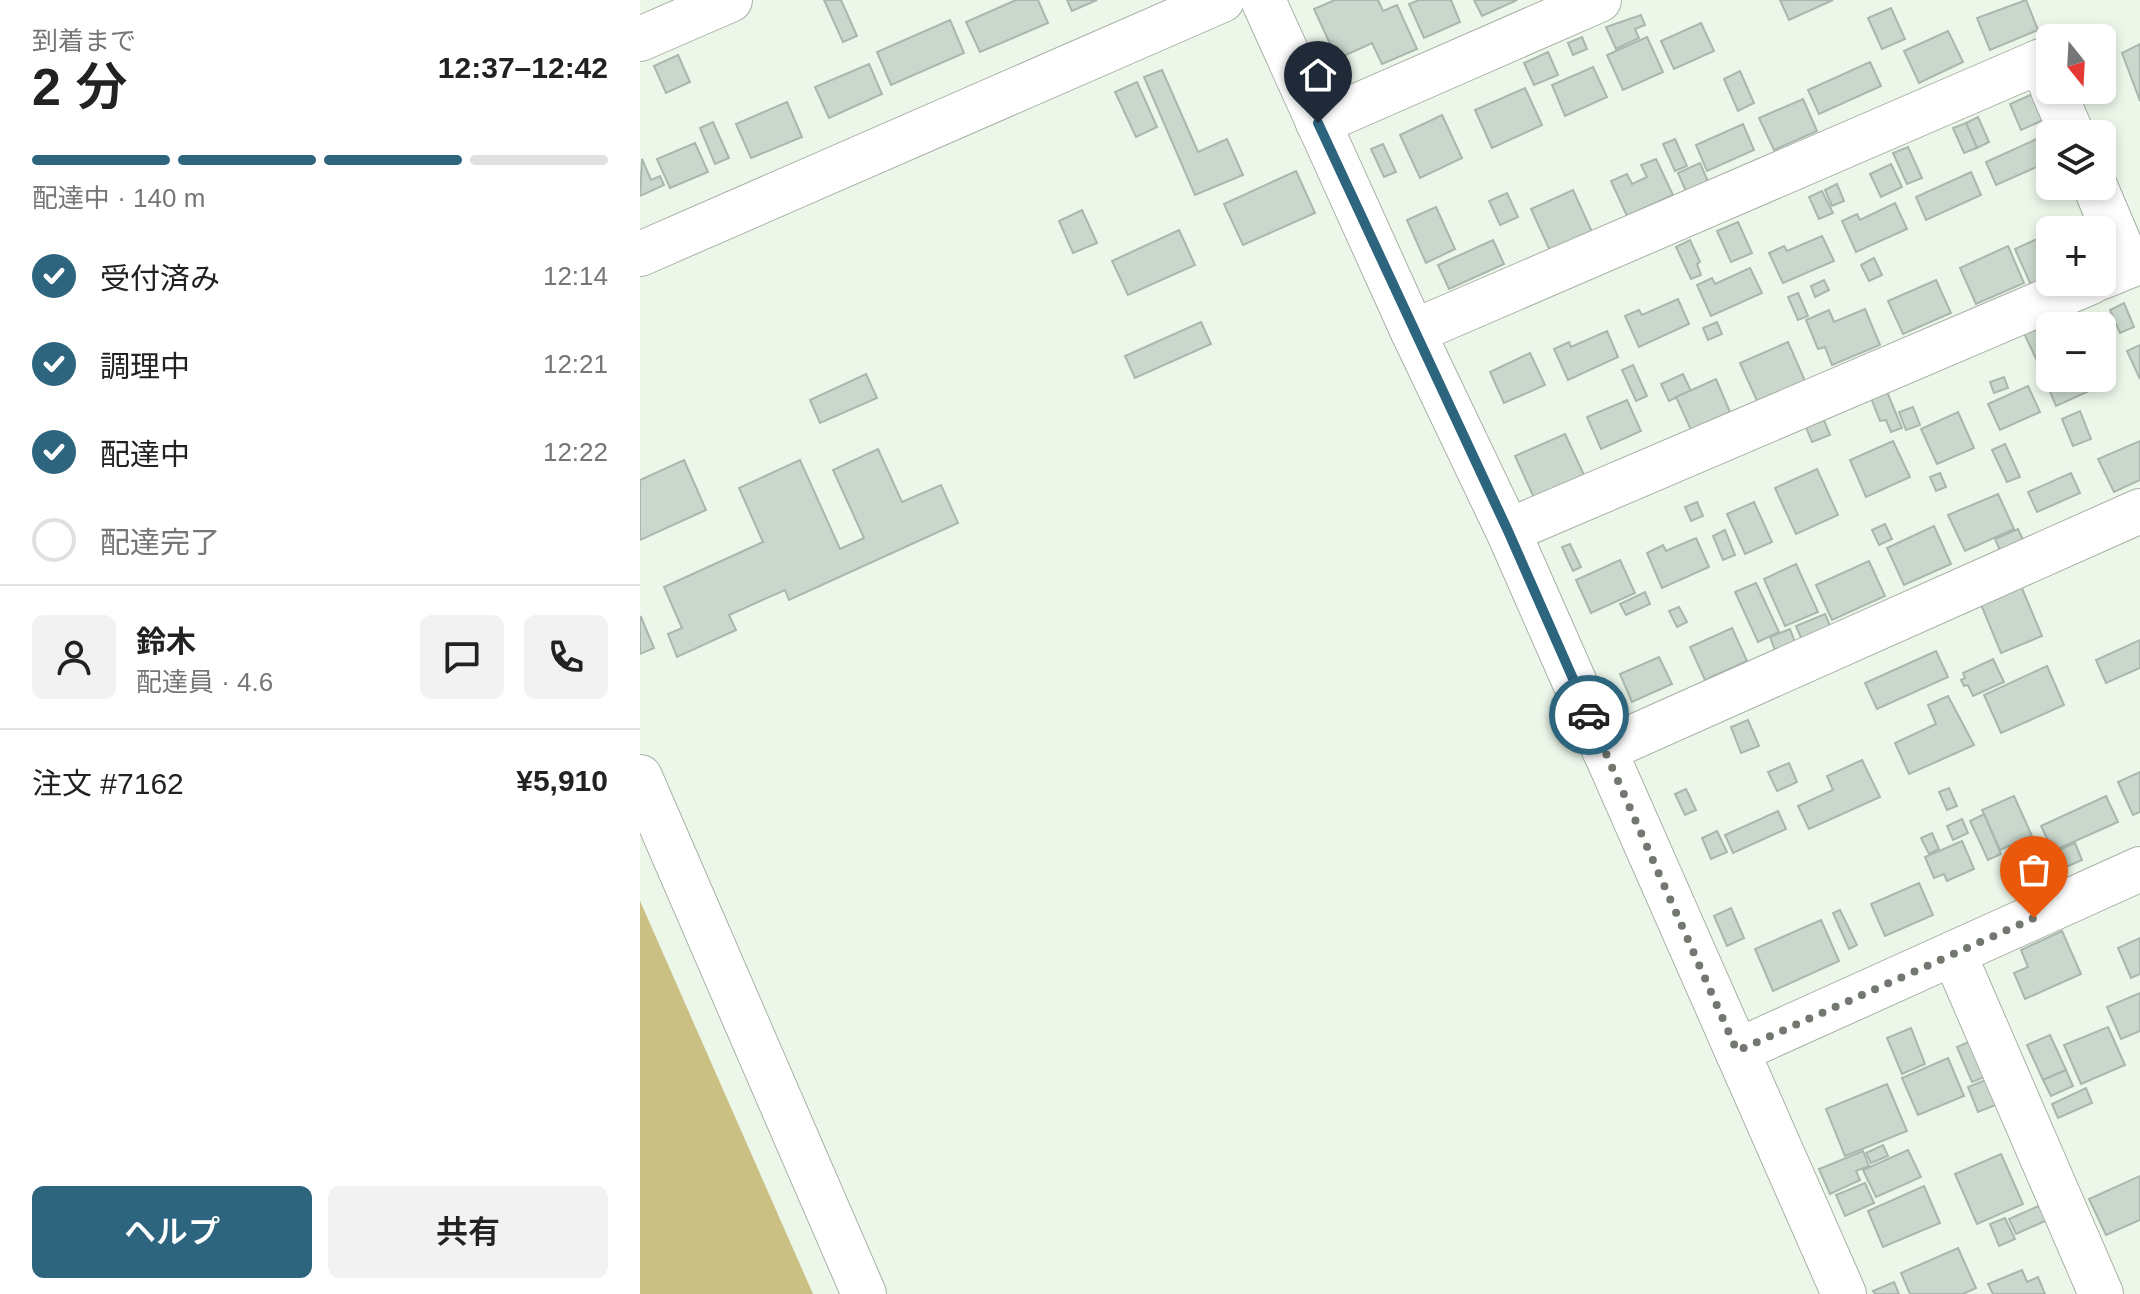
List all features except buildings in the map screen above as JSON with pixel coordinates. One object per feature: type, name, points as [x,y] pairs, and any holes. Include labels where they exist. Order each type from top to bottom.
[{"type":"street","points":[[640,254],[1222,0]]},
{"type":"street","points":[[1263,0],[1413,332],[1508,531],[1844,1294]]},
{"type":"street","points":[[1318,123],[1599,0]]},
{"type":"street","points":[[640,39],[705,5]]},
{"type":"street","points":[[1413,332],[2036,63]]},
{"type":"street","points":[[2116,235],[2129,266],[2116,271]]},
{"type":"street","points":[[1508,531],[2058,296]]},
{"type":"street","points":[[1604,750],[2140,511]]},
{"type":"street","points":[[640,777],[864,1294]]},
{"type":"street","points":[[1737,1051],[2140,869]]},
{"type":"street","points":[[1954,954],[2101,1294]]},
{"type":"shaded area","points":[[640,901],[813,1294],[640,1294]]},
{"type":"way so far","points":[[1589,715],[1737,1051],[2034,918]]},
{"type":"route","points":[[1318,123],[1508,531],[1589,715]]}]
